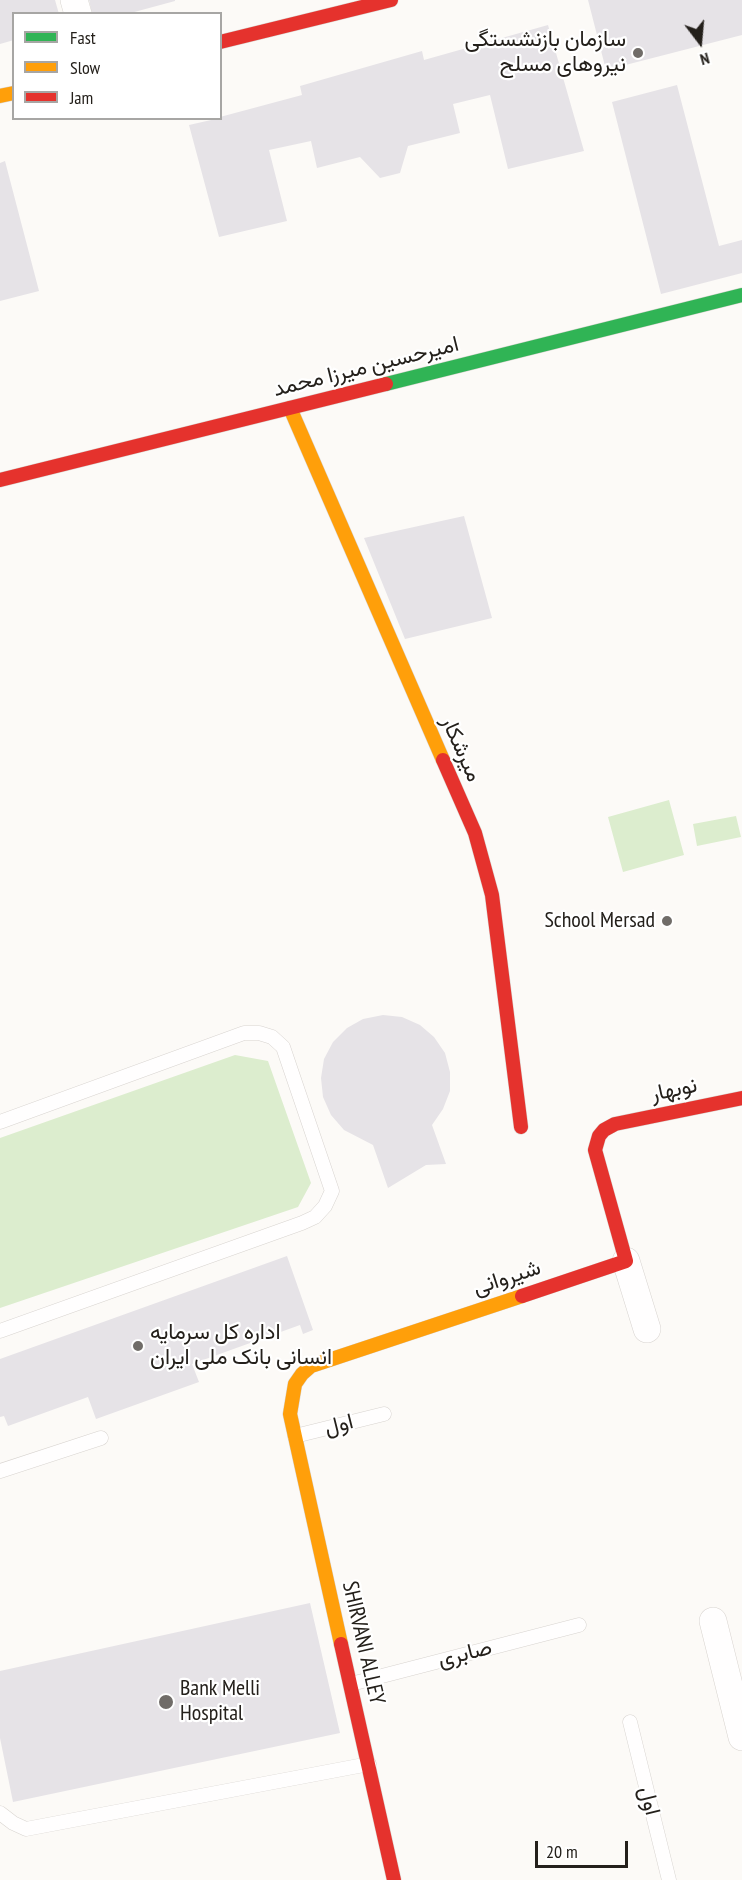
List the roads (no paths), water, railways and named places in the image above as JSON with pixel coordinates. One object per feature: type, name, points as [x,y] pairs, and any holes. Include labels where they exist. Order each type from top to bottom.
[{"type":"street","points":[[222,42],[392,0]]},
{"type":"street","name":"امیرحسین میرزا محمد","points":[[0,480],[742,295]]},
{"type":"street","name":"میرشکار","points":[[290,408],[475,832],[492,895],[521,1128]]},
{"type":"street","name":"نوبهار","points":[[626,1261],[595,1150],[599,1136],[615,1124],[742,1098]]},
{"type":"street","points":[[626,1261],[647,1329]]},
{"type":"street","name":"شیروانی","points":[[290,1414],[296,1384],[311,1366],[626,1261]]},
{"type":"street","name":"SHIRVANI ALLEY","points":[[290,1414],[394,1880]]},
{"type":"street","points":[[713,1621],[742,1737]]},
{"type":"lane","points":[[0,1122],[244,1033],[259,1033],[272,1037],[283,1047],[332,1191],[325,1206],[315,1217],[302,1223],[0,1331]]},
{"type":"lane","name":"اول","points":[[295,1436],[384,1414]]},
{"type":"lane","points":[[0,1471],[101,1438]]},
{"type":"lane","name":"صابری","points":[[351,1684],[579,1625]]},
{"type":"lane","name":"اول","points":[[630,1722],[669,1880]]},
{"type":"lane","points":[[0,1813],[26,1829],[369,1764]]},
{"type":"place","name":"سازمان بازنشستگی نیروهای مسلح","points":[[638,53]]},
{"type":"place","name":"School Mersad","points":[[667,921]]},
{"type":"place","name":"اداره کل سرمایه انسانی بانک ملی ایران","points":[[138,1346]]},
{"type":"place","name":"Bank Melli Hospital","points":[[166,1702]]}]
